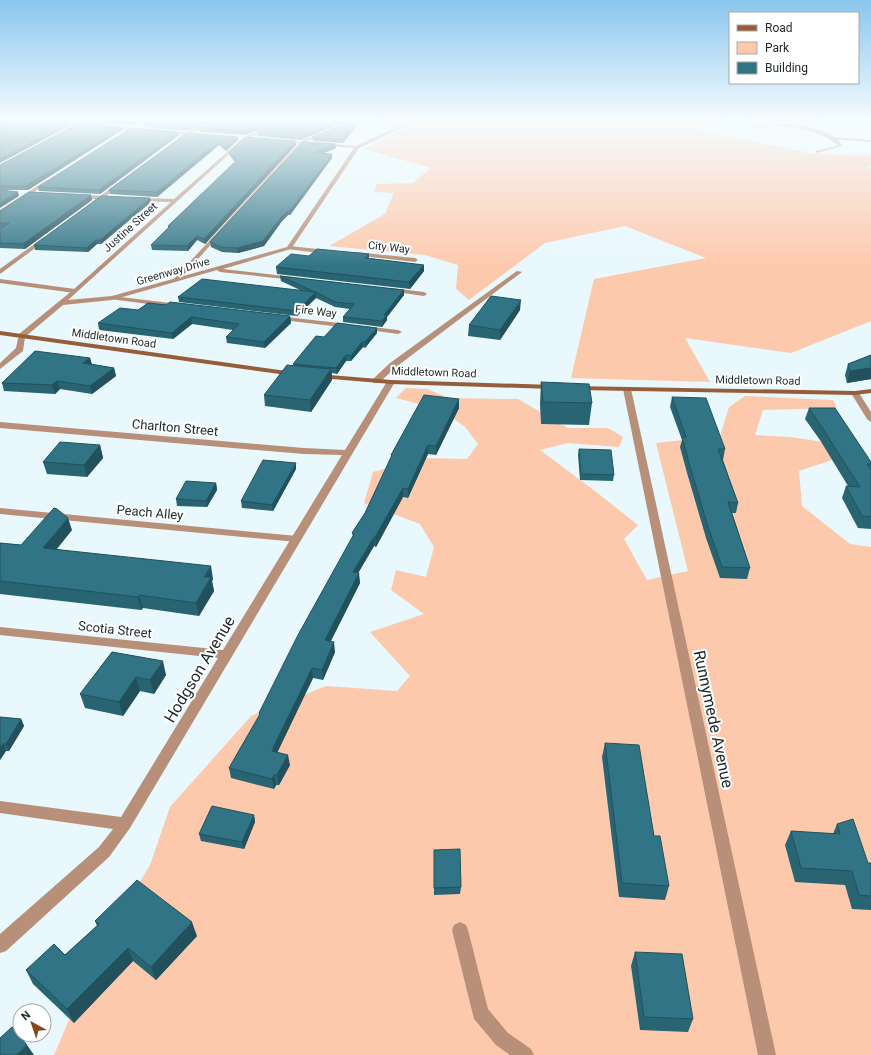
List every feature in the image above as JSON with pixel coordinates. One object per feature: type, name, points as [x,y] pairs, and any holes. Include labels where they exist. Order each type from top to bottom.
[{"type":"street","name":"Justine Street","points":[[22,336],[75,291],[211,168]]},
{"type":"street","points":[[176,280],[278,168]]},
{"type":"street","points":[[336,252],[289,248],[343,168]]},
{"type":"street","points":[[0,212],[54,178]]},
{"type":"street","points":[[89,207],[126,179]]},
{"type":"street","points":[[21,194],[43,195]]},
{"type":"street","points":[[72,196],[116,198]]},
{"type":"street","points":[[131,199],[175,201]]},
{"type":"street","points":[[0,272],[51,235]]},
{"type":"street","name":"Greenway Drive","points":[[61,303],[112,298],[289,248]]},
{"type":"street","name":"City Way","points":[[344,253],[415,260]]},
{"type":"street","points":[[214,270],[300,280]]},
{"type":"street","points":[[376,380],[393,365],[519,272]]},
{"type":"street","points":[[0,281],[75,291]]},
{"type":"street","points":[[386,290],[424,294]]},
{"type":"street","points":[[112,298],[183,307]]},
{"type":"street","name":"Fire Way","points":[[271,317],[398,332]]},
{"type":"street","name":"Middletown Road","points":[[0,333],[299,374]]},
{"type":"street","points":[[0,367],[20,349],[22,336]]},
{"type":"street","name":"Middletown Road","points":[[314,376],[391,382],[627,389],[855,393],[871,391]]},
{"type":"street","name":"Hodgson Avenue","points":[[0,944],[104,852],[125,824],[391,382]]},
{"type":"street","name":"Runnymede Avenue","points":[[627,389],[767,1055]]},
{"type":"street","points":[[855,393],[871,419]]},
{"type":"street","name":"Charlton Street","points":[[0,425],[304,451],[348,453]]},
{"type":"street","name":"Peach Alley","points":[[0,511],[297,539]]},
{"type":"street","name":"Scotia Street","points":[[0,631],[227,655]]},
{"type":"street","points":[[0,807],[125,824]]},
{"type":"street","points":[[460,930],[480,1013],[502,1039],[525,1055]]},
{"type":"green space","points":[[431,168],[871,168],[871,321],[791,353],[685,338],[710,382],[571,378],[594,279],[706,258],[625,226],[545,243],[469,300],[456,289],[458,265],[425,255],[329,246],[385,214],[394,193],[375,192],[376,184],[413,183]]},
{"type":"green space","points":[[406,388],[428,389],[448,398],[518,399],[568,428],[608,428],[623,437],[619,447],[568,443],[540,450],[638,525],[624,539],[647,580],[688,571],[656,443],[720,436],[729,407],[745,396],[833,400],[837,408],[763,410],[755,435],[790,437],[856,447],[870,457],[841,457],[799,471],[802,506],[850,544],[871,547],[871,1055],[54,1055],[98,952],[150,865],[170,807],[251,716],[326,686],[397,691],[410,676],[370,632],[424,614],[391,590],[396,570],[426,577],[434,547],[420,524],[364,503],[373,472],[425,458],[467,459],[478,444],[465,427],[442,410],[396,398]]},
{"type":"building","points":[[0,168],[55,168],[26,186],[0,186]]},
{"type":"building","points":[[68,168],[129,168],[99,190],[38,187]]},
{"type":"building","points":[[139,168],[186,168],[157,192],[109,190]]},
{"type":"building","points":[[228,168],[270,168],[204,239],[197,236],[187,246],[151,245],[170,226],[168,226]]},
{"type":"building","points":[[279,168],[322,168],[290,211],[282,216],[263,241],[237,248],[221,247],[210,242]]},
{"type":"building","points":[[0,190],[18,192],[0,203]]},
{"type":"building","points":[[29,192],[91,195],[23,244],[0,243],[0,229],[9,223],[0,223],[0,211]]},
{"type":"building","points":[[101,196],[150,198],[100,240],[96,240],[87,248],[34,245]]},
{"type":"building","points":[[317,249],[369,254],[365,258],[424,265],[409,282],[276,267],[291,254],[309,256]]},
{"type":"building","points":[[280,276],[404,290],[384,315],[387,315],[382,321],[343,317],[354,304],[335,302],[316,292],[297,311],[178,297],[202,279],[315,292]]},
{"type":"building","points":[[491,296],[521,300],[500,330],[469,325]]},
{"type":"building","points":[[170,302],[290,316],[264,342],[226,337],[239,324],[191,317],[172,333],[98,323],[120,308],[138,310],[148,303],[166,305]]},
{"type":"building","points":[[337,323],[377,328],[365,342],[362,342],[351,356],[346,355],[336,368],[293,364],[316,336],[324,337]]},
{"type":"building","points":[[35,351],[90,358],[83,363],[114,368],[90,386],[57,381],[52,385],[2,383]]},
{"type":"building","points":[[871,355],[871,368],[850,371],[848,364]]},
{"type":"building","points":[[287,365],[331,369],[310,400],[264,395]]},
{"type":"building","points":[[541,382],[589,384],[592,403],[543,402]]},
{"type":"building","points":[[424,395],[459,399],[436,446],[428,445],[408,489],[403,488],[353,572],[359,573],[325,640],[334,642],[322,670],[312,668],[272,751],[288,755],[277,775],[274,775],[272,779],[229,768],[260,714],[259,713],[298,635],[354,534],[352,533],[365,513],[391,455]]},
{"type":"building","points":[[672,397],[706,398],[725,449],[718,449],[738,503],[728,502],[750,568],[722,567],[708,527],[689,463],[682,437],[686,437]]},
{"type":"building","points":[[809,408],[835,408],[871,462],[871,464],[867,464],[871,470],[871,517],[862,516],[846,486],[860,487]]},
{"type":"building","points":[[60,442],[100,445],[84,465],[43,462]]},
{"type":"building","points":[[579,449],[611,450],[614,475],[581,474]]},
{"type":"building","points":[[263,460],[296,463],[272,505],[241,501]]},
{"type":"building","points":[[186,481],[216,483],[206,501],[176,499]]},
{"type":"building","points":[[54,508],[68,518],[43,548],[211,566],[204,577],[211,577],[196,603],[139,595],[138,597],[0,581],[0,543],[21,545]]},
{"type":"building","points":[[112,652],[163,661],[150,680],[136,677],[119,702],[80,694]]},
{"type":"building","points":[[0,717],[21,719],[6,744],[3,744],[0,748]]},
{"type":"building","points":[[605,743],[639,745],[654,836],[660,836],[669,886],[622,883]]},
{"type":"building","points":[[212,806],[254,815],[242,842],[199,834]]},
{"type":"building","points":[[853,819],[868,863],[871,863],[871,896],[859,895],[852,871],[801,868],[791,831],[840,834],[837,824]]},
{"type":"building","points":[[460,849],[461,887],[434,888],[434,850]]},
{"type":"building","points":[[137,880],[192,922],[151,967],[128,948],[67,1009],[26,970],[54,944],[65,955],[99,924],[95,921]]},
{"type":"building","points":[[635,952],[682,954],[693,1019],[644,1017]]},
{"type":"building","points":[[12,1027],[12,1043],[25,1043],[27,1045],[16,1055],[0,1055],[0,1038]]}]
